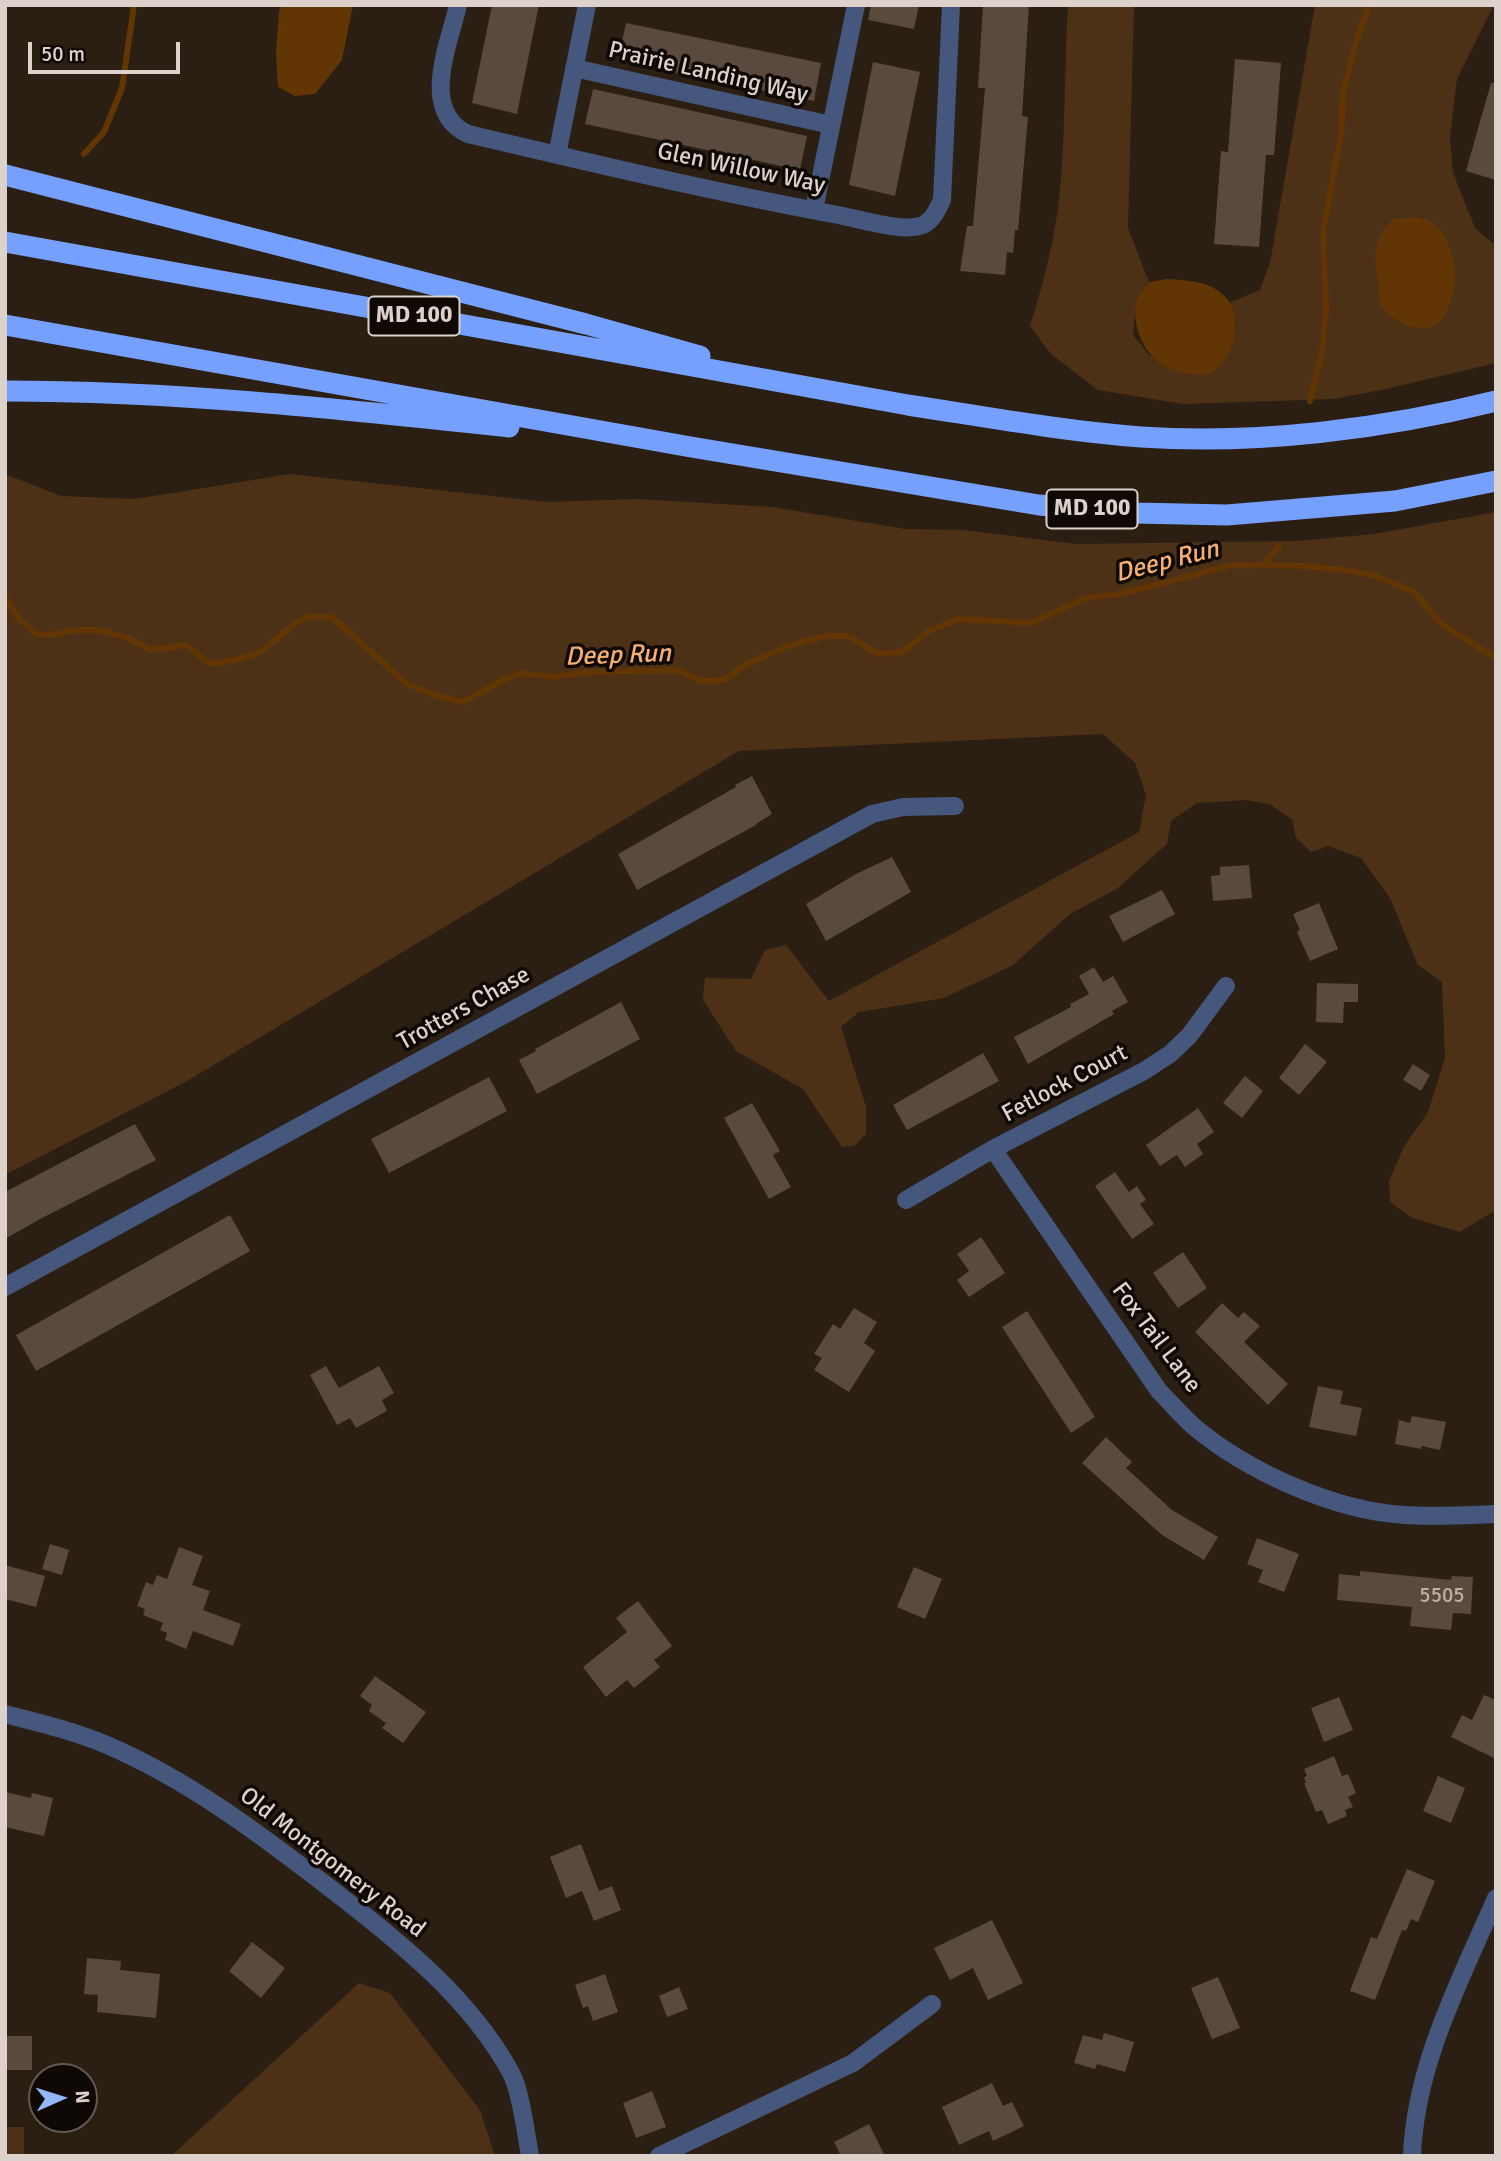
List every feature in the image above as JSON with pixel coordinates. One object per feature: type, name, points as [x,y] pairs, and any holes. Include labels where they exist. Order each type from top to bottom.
[{"type":"highway","points":[[5,175],[586,324],[823,390]]},
{"type":"highway","name":"MD 100","points":[[5,242],[823,390],[1052,427],[1142,437],[1225,438],[1307,433],[1387,422],[1496,401]]},
{"type":"highway","name":"MD 100","points":[[5,325],[691,447],[1039,505],[1135,513],[1227,514],[1395,501],[1496,481]]},
{"type":"highway","points":[[5,390],[102,391],[202,397],[691,447]]},
{"type":"street","name":"Glen Willow Way","points":[[458,5],[440,83],[443,111],[449,121],[468,134],[814,211],[905,227],[923,225],[934,216],[942,200],[951,5]]},
{"type":"street","points":[[556,155],[587,5]]},
{"type":"street","points":[[814,211],[856,5]]},
{"type":"street","name":"Prairie Landing Way","points":[[574,68],[831,125]]},
{"type":"street","name":"Trotters Chase","points":[[5,1287],[872,814],[903,807],[955,806]]},
{"type":"street","name":"Fetlock Court","points":[[906,1200],[993,1149],[1144,1071],[1170,1054],[1189,1036],[1226,986]]},
{"type":"street","name":"Fox Tail Lane","points":[[993,1149],[1158,1391],[1193,1425],[1231,1452],[1280,1480],[1326,1499],[1367,1510],[1403,1515],[1496,1514]]},
{"type":"street","name":"Old Montgomery Road","points":[[5,1714],[105,1744],[167,1773],[258,1832],[367,1917],[448,1988],[467,2007],[490,2038],[513,2076],[530,2156]]},
{"type":"street","points":[[1412,2156],[1418,2105],[1444,2018],[1496,1898]]},
{"type":"street","points":[[659,2156],[853,2063],[932,2004]]},
{"type":"shaded area","points":[[282,5],[353,5],[342,60],[315,94],[295,96],[278,87],[276,53],[279,11]]},
{"type":"shaded area","points":[[1068,5],[1134,5],[1128,228],[1149,282],[1137,298],[1133,335],[1150,356],[1232,345],[1236,321],[1230,302],[1260,290],[1270,263],[1315,5],[1494,5],[1457,79],[1450,137],[1453,173],[1475,228],[1496,246],[1496,363],[1334,399],[1182,404],[1098,390],[1051,354],[1030,326],[1048,264],[1059,200]]},
{"type":"shaded area","points":[[1416,217],[1429,221],[1440,230],[1452,255],[1454,269],[1448,310],[1441,320],[1427,328],[1409,326],[1386,311],[1380,303],[1377,273],[1378,242],[1386,227],[1393,219]]},
{"type":"shaded area","points":[[1167,279],[1193,281],[1210,286],[1224,296],[1234,311],[1235,332],[1229,352],[1224,361],[1209,373],[1193,374],[1166,367],[1152,356],[1140,337],[1135,315],[1138,297],[1149,282]]},
{"type":"shaded area","points":[[5,474],[61,496],[135,499],[290,474],[547,502],[638,499],[772,507],[905,529],[964,530],[1076,544],[1297,541],[1374,534],[1496,512],[1496,1210],[1460,1232],[1412,1218],[1390,1202],[1389,1182],[1403,1148],[1428,1112],[1445,1058],[1442,982],[1418,965],[1390,898],[1361,858],[1328,846],[1311,852],[1296,838],[1292,819],[1269,804],[1246,800],[1197,803],[1171,821],[1167,844],[1118,888],[1070,914],[1013,965],[944,998],[859,1012],[841,1027],[866,1107],[866,1134],[854,1146],[842,1147],[803,1089],[736,1051],[703,1000],[705,978],[751,979],[765,950],[786,945],[829,1001],[1139,832],[1146,795],[1135,763],[1103,734],[739,751],[185,1082],[5,1175]]},
{"type":"shaded area","points":[[359,1983],[390,1993],[480,2110],[495,2156],[171,2156]]},
{"type":"shaded area","points":[[5,2127],[24,2127],[24,2156],[5,2156]]},
{"type":"building","points":[[492,5],[539,5],[517,114],[472,103]]},
{"type":"building","points":[[871,5],[919,5],[914,29],[868,20]]},
{"type":"building","points":[[983,5],[1029,5],[1022,116],[1028,117],[1018,230],[1015,230],[1013,253],[1007,252],[1005,275],[960,271],[967,226],[973,226],[985,88],[978,88]]},
{"type":"building","points":[[626,23],[821,63],[814,101],[618,61]]},
{"type":"building","points":[[1235,59],[1281,63],[1274,155],[1266,155],[1259,247],[1214,244],[1221,151],[1228,152]]},
{"type":"building","points":[[873,62],[920,72],[895,196],[849,185]]},
{"type":"building","points":[[1491,83],[1496,83],[1496,180],[1466,171]]},
{"type":"building","points":[[593,89],[807,136],[800,170],[585,124]]},
{"type":"building","points":[[752,776],[772,814],[637,890],[618,854]]},
{"type":"building","points":[[892,857],[911,892],[826,941],[806,904],[856,874]]},
{"type":"building","points":[[1249,865],[1252,898],[1213,901],[1211,876],[1220,875],[1220,867]]},
{"type":"building","points":[[1162,890],[1175,914],[1123,942],[1109,916]]},
{"type":"building","points":[[1319,903],[1338,949],[1310,961],[1297,932],[1300,930],[1293,914]]},
{"type":"building","points":[[1094,967],[1103,982],[1113,976],[1128,1002],[1112,1011],[1114,1014],[1028,1064],[1014,1037],[1071,1007],[1070,1004],[1089,994],[1079,976]]},
{"type":"building","points":[[1317,983],[1358,984],[1358,1002],[1344,1002],[1343,1023],[1316,1022]]},
{"type":"building","points":[[621,1002],[640,1039],[537,1094],[519,1060]]},
{"type":"building","points":[[1305,1044],[1327,1062],[1299,1095],[1279,1078]]},
{"type":"building","points":[[983,1053],[999,1081],[907,1130],[893,1105]]},
{"type":"building","points":[[1413,1064],[1430,1075],[1421,1091],[1403,1080]]},
{"type":"building","points":[[1245,1076],[1263,1091],[1242,1118],[1223,1103]]},
{"type":"building","points":[[489,1077],[507,1111],[389,1173],[371,1139]]},
{"type":"building","points":[[752,1103],[780,1151],[773,1155],[791,1187],[769,1199],[724,1118]]},
{"type":"building","points":[[1198,1108],[1214,1132],[1197,1144],[1203,1154],[1185,1167],[1177,1155],[1160,1166],[1146,1145]]},
{"type":"building","points":[[135,1124],[156,1160],[5,1239],[5,1192]]},
{"type":"building","points":[[1115,1172],[1129,1192],[1137,1186],[1146,1200],[1140,1204],[1154,1224],[1132,1239],[1095,1186]]},
{"type":"building","points":[[230,1215],[250,1251],[36,1371],[16,1335]]},
{"type":"building","points":[[981,1237],[1005,1273],[969,1297],[957,1280],[969,1271],[957,1254]]},
{"type":"building","points":[[1183,1252],[1207,1288],[1178,1308],[1153,1273]]},
{"type":"building","points":[[1222,1303],[1238,1318],[1244,1312],[1260,1326],[1244,1342],[1288,1384],[1268,1405],[1195,1332]]},
{"type":"building","points":[[854,1308],[877,1322],[864,1343],[875,1351],[849,1392],[814,1370],[822,1358],[814,1354],[833,1324],[840,1329]]},
{"type":"building","points":[[1027,1311],[1095,1417],[1071,1433],[1002,1327]]},
{"type":"building","points":[[326,1366],[339,1388],[379,1366],[394,1393],[382,1400],[387,1411],[356,1428],[350,1418],[337,1425],[310,1375]]},
{"type":"building","points":[[1318,1386],[1343,1391],[1340,1404],[1362,1408],[1356,1436],[1309,1427]]},
{"type":"building","points":[[1412,1416],[1446,1422],[1440,1450],[1395,1444],[1399,1420],[1410,1423]]},
{"type":"building","points":[[1106,1437],[1132,1462],[1126,1468],[1172,1510],[1218,1537],[1204,1560],[1162,1535],[1082,1463]]},
{"type":"building","points":[[1257,1538],[1299,1554],[1284,1592],[1258,1582],[1263,1570],[1247,1564]]},
{"type":"building","points":[[50,1544],[69,1550],[62,1575],[42,1569]]},
{"type":"building","points":[[179,1547],[203,1556],[192,1585],[210,1591],[203,1610],[241,1624],[233,1646],[193,1631],[186,1649],[165,1640],[167,1633],[160,1630],[163,1623],[143,1615],[145,1609],[137,1606],[146,1582],[153,1585],[157,1575],[167,1579]]},
{"type":"building","points":[[5,1565],[45,1576],[36,1607],[5,1599]]},
{"type":"building","points":[[914,1567],[942,1579],[925,1619],[897,1607]]},
{"type":"building","points":[[1360,1571],[1451,1580],[1452,1576],[1473,1577],[1471,1614],[1453,1613],[1451,1630],[1410,1626],[1412,1607],[1337,1600],[1339,1574],[1360,1576]]},
{"type":"building","points":[[638,1601],[672,1646],[654,1660],[660,1667],[634,1688],[627,1680],[606,1697],[583,1667],[627,1632],[616,1618]]},
{"type":"building","points":[[375,1676],[426,1712],[403,1743],[382,1728],[386,1723],[369,1711],[372,1705],[360,1696]]},
{"type":"building","points":[[1484,1695],[1496,1700],[1496,1759],[1451,1737],[1462,1715],[1472,1720]]},
{"type":"building","points":[[1339,1697],[1353,1730],[1324,1742],[1311,1708]]},
{"type":"building","points":[[1334,1756],[1342,1776],[1348,1774],[1356,1793],[1348,1797],[1353,1807],[1345,1810],[1347,1816],[1328,1824],[1322,1810],[1316,1812],[1304,1783],[1304,1777],[1307,1776],[1304,1769]]},
{"type":"building","points":[[1438,1776],[1465,1788],[1451,1823],[1423,1811]]},
{"type":"building","points":[[5,1792],[31,1798],[32,1793],[53,1798],[44,1836],[5,1827]]},
{"type":"building","points":[[581,1844],[599,1891],[612,1886],[621,1910],[594,1921],[582,1891],[566,1898],[550,1857]]},
{"type":"building","points":[[1407,1869],[1435,1881],[1418,1922],[1411,1919],[1406,1931],[1402,1930],[1375,2000],[1350,1991],[1371,1937],[1377,1939]]},
{"type":"building","points":[[992,1920],[1023,1983],[988,2000],[973,1968],[950,1980],[934,1948]]},
{"type":"building","points":[[252,1942],[285,1968],[261,1998],[229,1971]]},
{"type":"building","points":[[87,1958],[121,1961],[120,1970],[160,1974],[156,2018],[97,2012],[98,1995],[84,1994]]},
{"type":"building","points":[[605,1974],[618,2012],[593,2021],[588,2006],[583,2008],[575,1985]]},
{"type":"building","points":[[1218,1977],[1240,2028],[1212,2039],[1191,1988]]},
{"type":"building","points":[[679,1987],[688,2009],[667,2017],[659,1996]]},
{"type":"building","points":[[1104,2033],[1134,2042],[1125,2072],[1097,2064],[1095,2069],[1074,2063],[1083,2035],[1102,2040]]},
{"type":"building","points":[[5,2036],[32,2036],[32,2063],[28,2063],[28,2070],[5,2070]]},
{"type":"building","points":[[992,2083],[1003,2106],[1012,2102],[1024,2126],[993,2141],[989,2131],[959,2145],[942,2107]]},
{"type":"building","points":[[652,2091],[666,2127],[636,2138],[623,2103]]},
{"type":"building","points":[[869,2124],[885,2156],[841,2156],[834,2142]]},
{"type":"waterway","points":[[84,154],[104,132],[122,88],[134,5]]},
{"type":"waterway","points":[[1310,401],[1322,352],[1326,309],[1323,232],[1341,134],[1343,93],[1369,5]]},
{"type":"waterway","points":[[1263,565],[1279,546]]},
{"type":"waterway","name":"Deep Run","points":[[5,598],[20,620],[37,634],[101,630],[128,638],[151,650],[186,645],[210,664],[258,653],[301,620],[320,616],[333,618],[407,684],[437,696],[463,702],[521,673],[553,677],[589,672],[677,670],[701,681],[725,680],[745,665],[788,646],[827,636],[849,636],[878,654],[902,652],[929,631],[958,619],[1031,623],[1086,598],[1121,594],[1231,565],[1303,566],[1376,576],[1414,592],[1441,624],[1496,658]]}]
